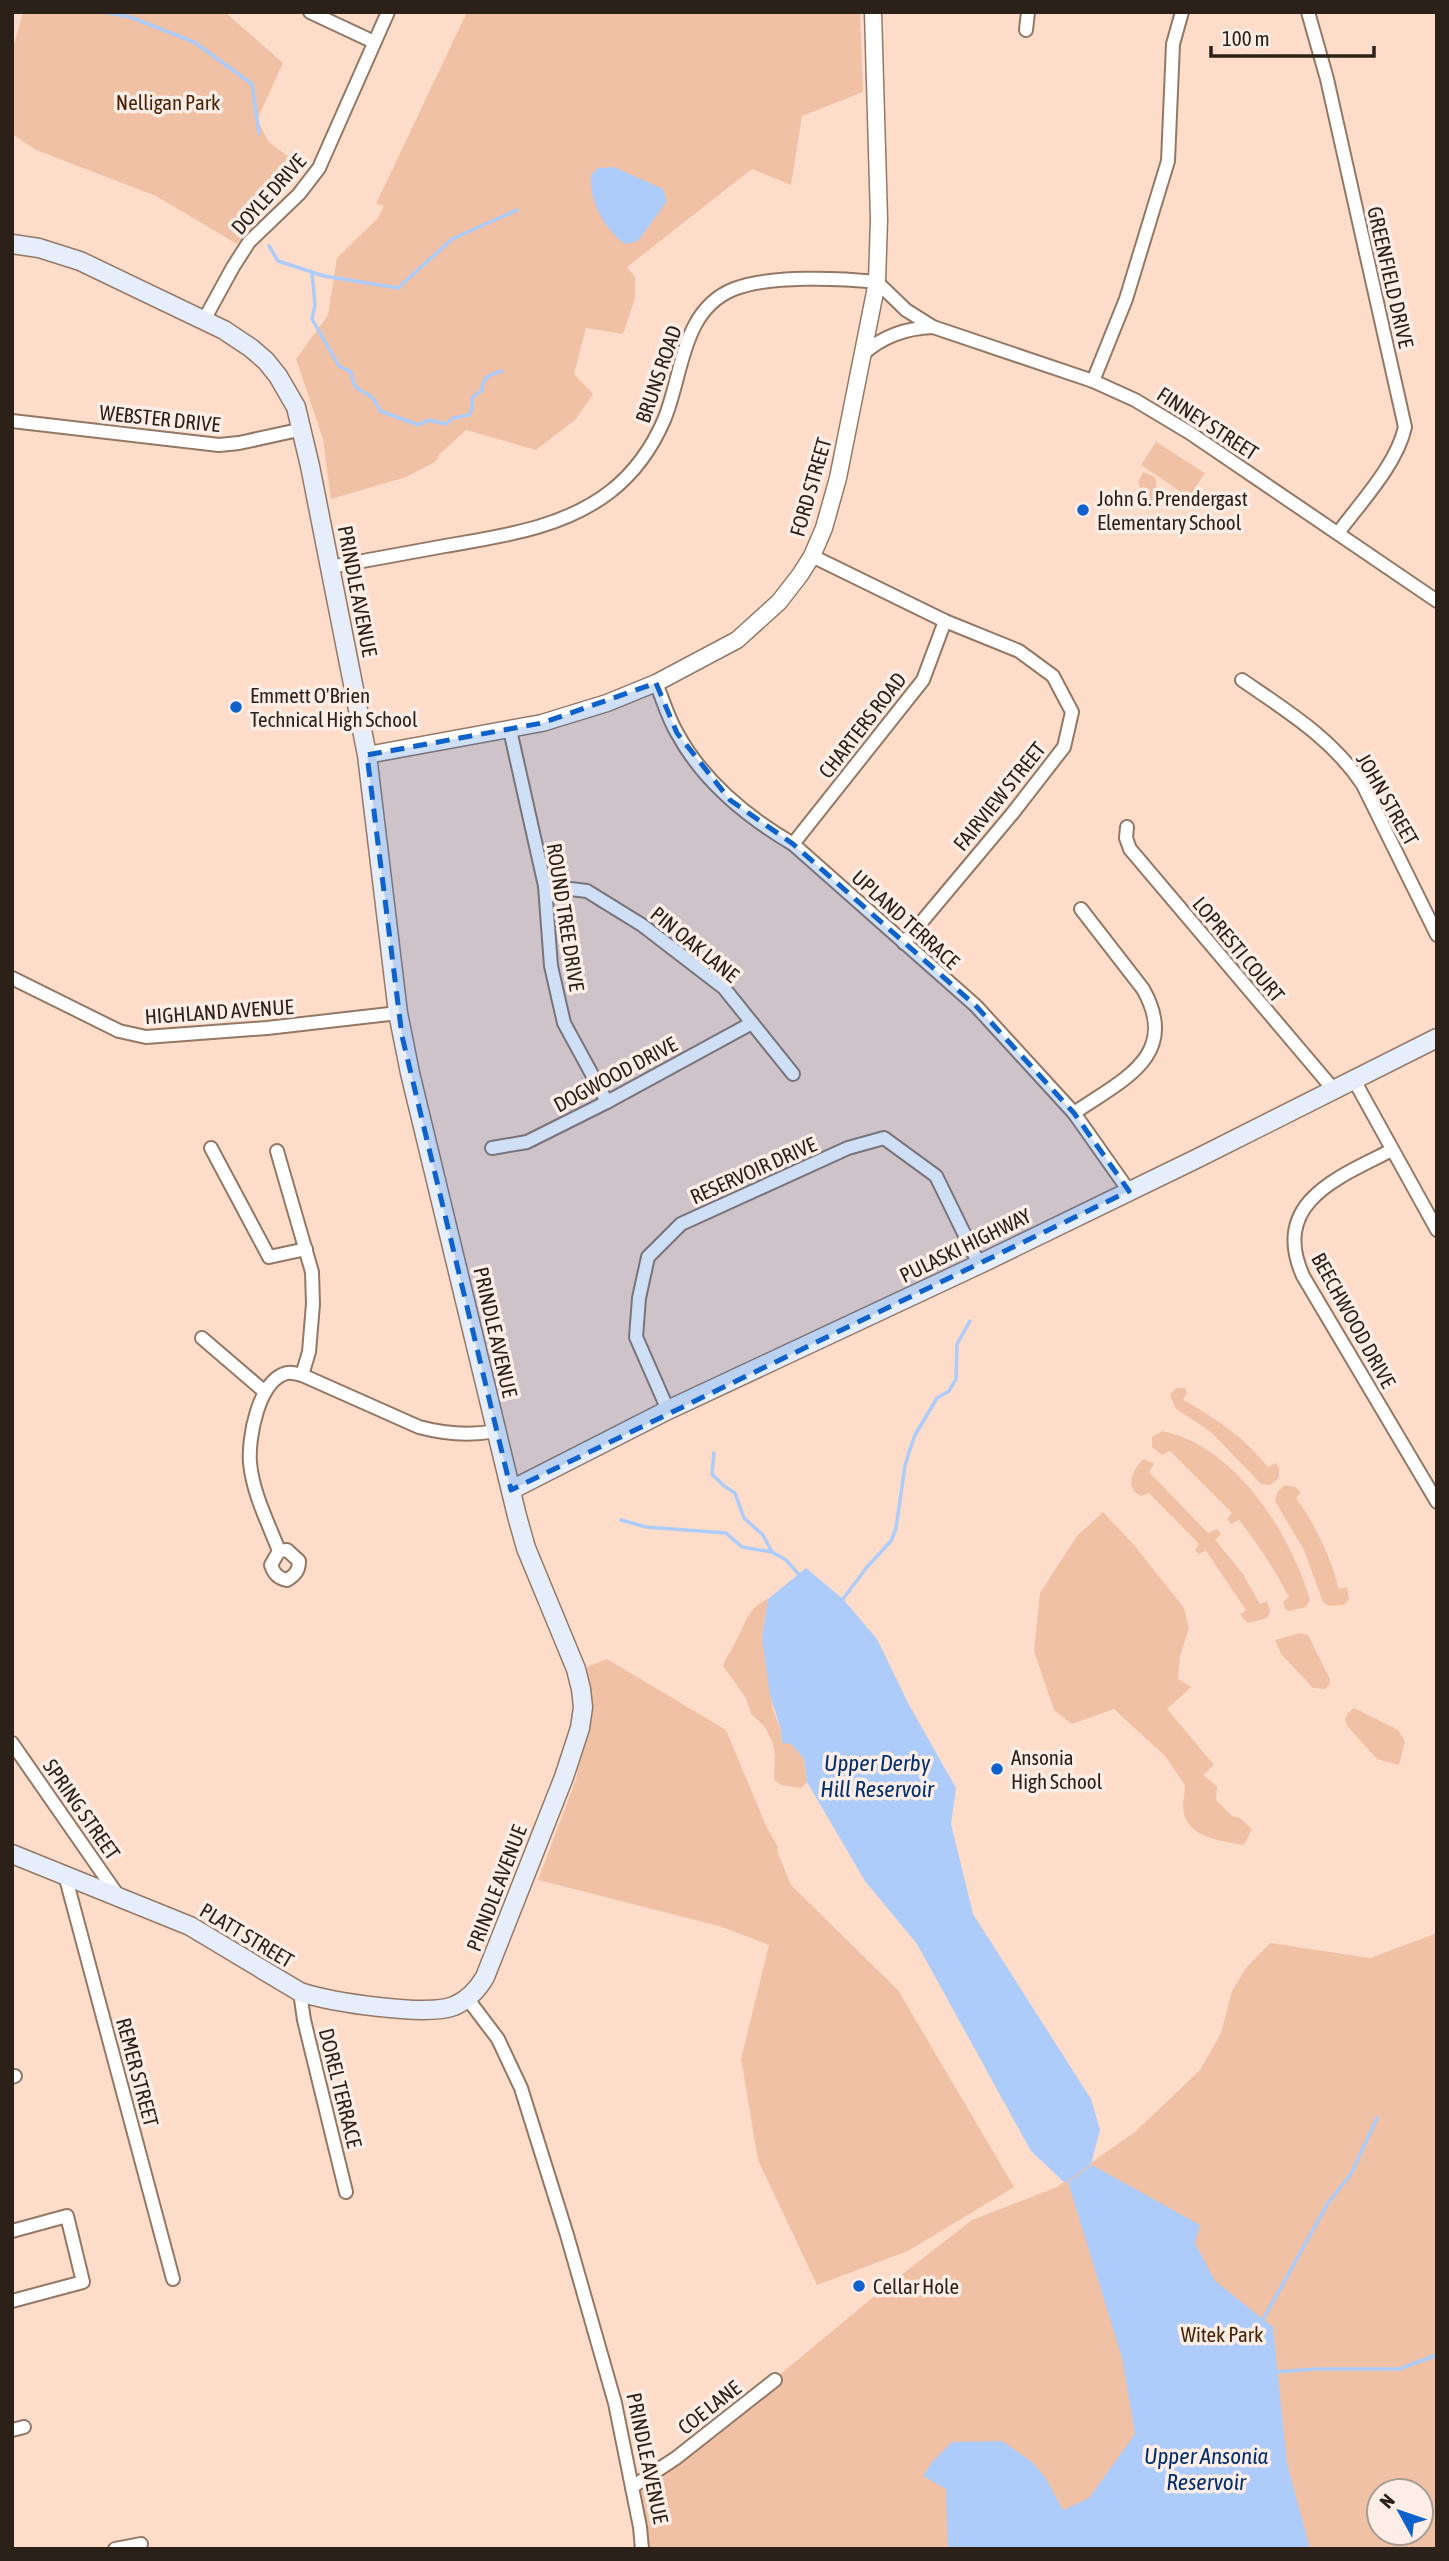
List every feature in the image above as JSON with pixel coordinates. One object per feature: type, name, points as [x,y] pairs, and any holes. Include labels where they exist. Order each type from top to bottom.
[{"type":"main road","name":"PRINDLE AVENUE","points":[[12,244],[57,252],[80,261],[239,339],[266,361],[287,389],[303,429],[367,755],[398,1013],[410,1073],[526,1548],[576,1669],[583,1707],[575,1745],[496,1950],[479,1987],[467,1998]]},
{"type":"main road","name":"PULASKI HIGHWAY","points":[[511,1490],[668,1410],[979,1264],[1437,1038]]},
{"type":"main road","name":"PLATT STREET","points":[[12,1854],[200,1931],[282,1984],[318,1998],[425,2010],[454,2006],[467,1998]]},
{"type":"street","points":[[310,12],[374,41]]},
{"type":"street","name":"DOYLE DRIVE","points":[[204,320],[249,242],[299,194],[319,168],[388,12]]},
{"type":"street","name":"FORD STREET","points":[[367,755],[510,730],[580,712],[656,683],[718,652],[760,621],[779,602],[812,556],[824,528],[838,478],[877,282],[879,219],[873,12]]},
{"type":"street","points":[[1027,30],[1028,12]]},
{"type":"street","points":[[1093,382],[1126,299],[1168,161],[1173,44],[1182,12]]},
{"type":"street","name":"GREENFIELD DRIVE","points":[[1308,12],[1327,79],[1405,427],[1402,442],[1394,457],[1339,533]]},
{"type":"street","name":"BRUNS ROAD","points":[[330,567],[519,531],[560,520],[587,508],[612,491],[650,450],[665,418],[691,332],[708,307],[722,296],[749,285],[794,280],[877,282]]},
{"type":"street","name":"FINNEY STREET","points":[[877,282],[906,310],[933,327],[1093,382],[1135,400],[1190,433],[1437,601]]},
{"type":"street","name":"FINNEY STREET","points":[[863,354],[875,344],[902,331],[933,327]]},
{"type":"street","name":"WEBSTER DRIVE","points":[[12,421],[219,445],[252,441],[303,429]]},
{"type":"street","name":"FAIRVIEW STREET","points":[[812,556],[945,621],[1019,651],[1053,676],[1072,712],[1064,747],[1013,814],[904,943]]},
{"type":"street","name":"CHARTERS ROAD","points":[[793,844],[923,680],[945,621]]},
{"type":"street","name":"JOHN STREET","points":[[1242,680],[1312,729],[1335,748],[1351,767],[1363,785],[1437,935]]},
{"type":"street","name":"UPLAND TERRACE","points":[[656,683],[677,733],[730,800],[758,824],[793,844],[976,1006],[1074,1113],[1129,1191]]},
{"type":"street","name":"ROUND TREE DRIVE","points":[[510,730],[545,886],[551,966],[564,1023],[607,1102]]},
{"type":"street","name":"LOPRESTI COURT","points":[[1127,827],[1126,838],[1130,849],[1334,1090]]},
{"type":"street","name":"PIN OAK LANE","points":[[545,886],[587,891],[642,925],[724,988],[793,1074]]},
{"type":"street","points":[[1074,1113],[1136,1069],[1150,1051],[1156,1035],[1151,1003],[1143,989],[1081,909]]},
{"type":"street","name":"HIGHLAND AVENUE","points":[[12,978],[119,1031],[146,1037],[279,1027],[398,1013]]},
{"type":"street","name":"DOGWOOD DRIVE","points":[[492,1148],[527,1142],[752,1023]]},
{"type":"street","points":[[1354,1080],[1437,1230]]},
{"type":"street","name":"RESERVOIR DRIVE","points":[[668,1410],[636,1337],[639,1298],[648,1257],[681,1224],[848,1148],[884,1138],[936,1176],[979,1264]]},
{"type":"street","points":[[211,1148],[269,1257],[306,1249]]},
{"type":"street","name":"BEECHWOOD DRIVE","points":[[1392,1150],[1328,1183],[1310,1201],[1295,1226],[1294,1251],[1303,1276],[1437,1502]]},
{"type":"street","points":[[277,1151],[312,1272],[313,1304],[309,1352],[302,1375]]},
{"type":"street","points":[[202,1338],[265,1392]]},
{"type":"street","points":[[279,1551],[257,1497],[250,1462],[254,1422],[265,1392],[278,1378],[288,1373],[302,1375],[419,1427],[455,1434],[496,1431]]},
{"type":"street","name":"SPRING STREET","points":[[12,1742],[120,1898]]},
{"type":"street","name":"REMER STREET","points":[[65,1875],[173,2279]]},
{"type":"street","name":"DOREL TERRACE","points":[[300,1992],[304,2020],[346,2192]]},
{"type":"street","name":"PRINDLE AVENUE","points":[[467,1998],[498,2039],[521,2088],[568,2238],[615,2403],[642,2549]]},
{"type":"street","points":[[12,2231],[67,2216],[83,2282],[12,2301]]},
{"type":"street","name":"COE LANE","points":[[632,2487],[676,2458],[775,2380]]},
{"type":"street","points":[[114,2549],[141,2544]]},
{"type":"highlighted area","points":[[656,683],[677,733],[730,800],[793,844],[976,1006],[1074,1113],[1129,1191],[511,1490],[402,1036],[367,755],[542,723]]},
{"type":"green space","name":"Nelligan Park","points":[[23,12],[225,12],[283,63],[257,120],[269,142],[302,167],[295,179],[237,244],[156,196],[36,150],[12,134],[12,52]]},
{"type":"green space","points":[[467,12],[860,12],[863,92],[802,116],[791,185],[752,169],[627,267],[635,277],[635,298],[623,334],[586,328],[574,374],[593,394],[576,419],[536,450],[466,430],[435,462],[406,477],[331,499],[323,439],[296,359],[328,315],[337,258],[378,218],[384,206],[376,204]]},
{"type":"green space","points":[[1156,442],[1205,473],[1189,497],[1141,465]]},
{"type":"green space","points":[[1143,472],[1155,477],[1157,489],[1164,498],[1163,503],[1153,503],[1144,495],[1138,482]]},
{"type":"green space","points":[[1176,1388],[1185,1388],[1187,1393],[1183,1400],[1229,1429],[1268,1467],[1276,1463],[1279,1478],[1270,1485],[1261,1484],[1211,1432],[1175,1408],[1170,1394]]},
{"type":"green space","points":[[1162,1431],[1189,1440],[1213,1454],[1236,1473],[1256,1496],[1274,1521],[1301,1574],[1310,1600],[1306,1607],[1289,1611],[1285,1609],[1283,1602],[1289,1597],[1266,1557],[1239,1520],[1231,1524],[1227,1519],[1232,1513],[1170,1451],[1162,1455],[1152,1447],[1152,1437]]},
{"type":"green space","points":[[1144,1459],[1154,1464],[1149,1472],[1208,1533],[1217,1529],[1221,1534],[1215,1540],[1243,1574],[1260,1604],[1267,1601],[1270,1611],[1267,1618],[1248,1623],[1240,1615],[1246,1610],[1206,1551],[1198,1554],[1195,1550],[1199,1544],[1149,1493],[1141,1496],[1136,1493],[1131,1483],[1133,1473]]},
{"type":"green space","points":[[1285,1485],[1295,1487],[1301,1492],[1296,1498],[1322,1541],[1339,1589],[1347,1587],[1349,1599],[1344,1605],[1328,1606],[1323,1602],[1304,1550],[1275,1501],[1278,1491]]},
{"type":"green space","points":[[1103,1512],[1135,1546],[1184,1608],[1189,1627],[1180,1656],[1178,1679],[1191,1687],[1167,1709],[1214,1765],[1203,1775],[1217,1786],[1216,1800],[1232,1816],[1240,1818],[1252,1829],[1244,1845],[1205,1836],[1190,1825],[1183,1807],[1185,1785],[1165,1756],[1114,1709],[1072,1724],[1054,1710],[1034,1651],[1040,1593],[1077,1536]]},
{"type":"green space","points":[[768,1599],[762,1638],[773,1710],[781,1730],[782,1743],[791,1743],[804,1759],[807,1782],[801,1788],[781,1785],[774,1780],[775,1755],[772,1741],[765,1727],[751,1714],[746,1698],[723,1666],[755,1607]]},
{"type":"green space","points":[[1300,1633],[1308,1635],[1330,1679],[1330,1684],[1325,1689],[1313,1688],[1281,1654],[1275,1640]]},
{"type":"green space","points":[[607,1659],[726,1730],[767,1828],[778,1847],[777,1851],[791,1885],[898,1990],[1014,2187],[908,2251],[817,2285],[758,2160],[741,2059],[769,1945],[719,1926],[538,1880],[576,1779],[592,1703],[587,1667]]},
{"type":"green space","points":[[1354,1708],[1398,1730],[1405,1741],[1399,1765],[1377,1759],[1348,1727],[1345,1719]]},
{"type":"green space","name":"Witek Park","points":[[1437,1933],[1437,2549],[644,2549],[636,2488],[675,2461],[882,2290],[972,2220],[1057,2187],[1135,2132],[1200,2070],[1221,2033],[1232,1991],[1246,1968],[1270,1943],[1370,1958]]},
{"type":"water","points":[[614,167],[663,189],[667,201],[638,241],[625,244],[617,238],[604,222],[595,204],[591,175],[598,168]]},
{"type":"water","name":"Upper Derby Hill Reservoir","points":[[806,1568],[843,1599],[877,1639],[908,1703],[956,1788],[951,1824],[973,1914],[1091,2099],[1100,2130],[1091,2164],[1065,2183],[1031,2151],[917,1944],[865,1881],[807,1782],[804,1759],[791,1744],[782,1743],[781,1730],[770,1695],[762,1638],[768,1599]]},
{"type":"water","name":"Upper Ansonia Reservoir","points":[[1092,2165],[1200,2225],[1195,2243],[1215,2281],[1273,2327],[1287,2463],[1310,2549],[948,2549],[946,2489],[923,2476],[933,2461],[952,2442],[1002,2441],[1032,2462],[1045,2477],[1063,2510],[1089,2498],[1135,2434],[1122,2358],[1068,2182]]},
{"type":"waterway","points":[[104,12],[130,17],[194,42],[252,84],[259,133]]},
{"type":"waterway","points":[[269,246],[278,261],[324,276],[398,288],[452,239],[517,210]]},
{"type":"waterway","points":[[312,272],[315,305],[312,319],[339,366],[351,372],[356,386],[376,402],[380,411],[419,425],[428,420],[446,424],[453,418],[469,415],[472,398],[482,390],[485,379],[502,371]]},
{"type":"waterway","points":[[843,1603],[843,1599],[867,1567],[891,1541],[896,1528],[905,1466],[915,1435],[937,1398],[949,1391],[956,1379],[957,1344],[970,1321]]},
{"type":"waterway","points":[[714,1453],[712,1474],[735,1493],[744,1518],[763,1535],[772,1552],[786,1560],[802,1578]]},
{"type":"waterway","points":[[621,1520],[646,1527],[726,1533],[742,1547],[772,1552]]},
{"type":"waterway","points":[[1261,2323],[1328,2203],[1351,2174],[1377,2118]]},
{"type":"waterway","points":[[1274,2372],[1399,2369],[1437,2355]]},
{"type":"place","name":"John G. Prendergast Elementary School","points":[[1083,510]]},
{"type":"place","name":"Emmett O'Brien Technical High School","points":[[236,707]]},
{"type":"place","name":"Ansonia High School","points":[[997,1769]]},
{"type":"place","name":"Cellar Hole","points":[[859,2286]]}]
